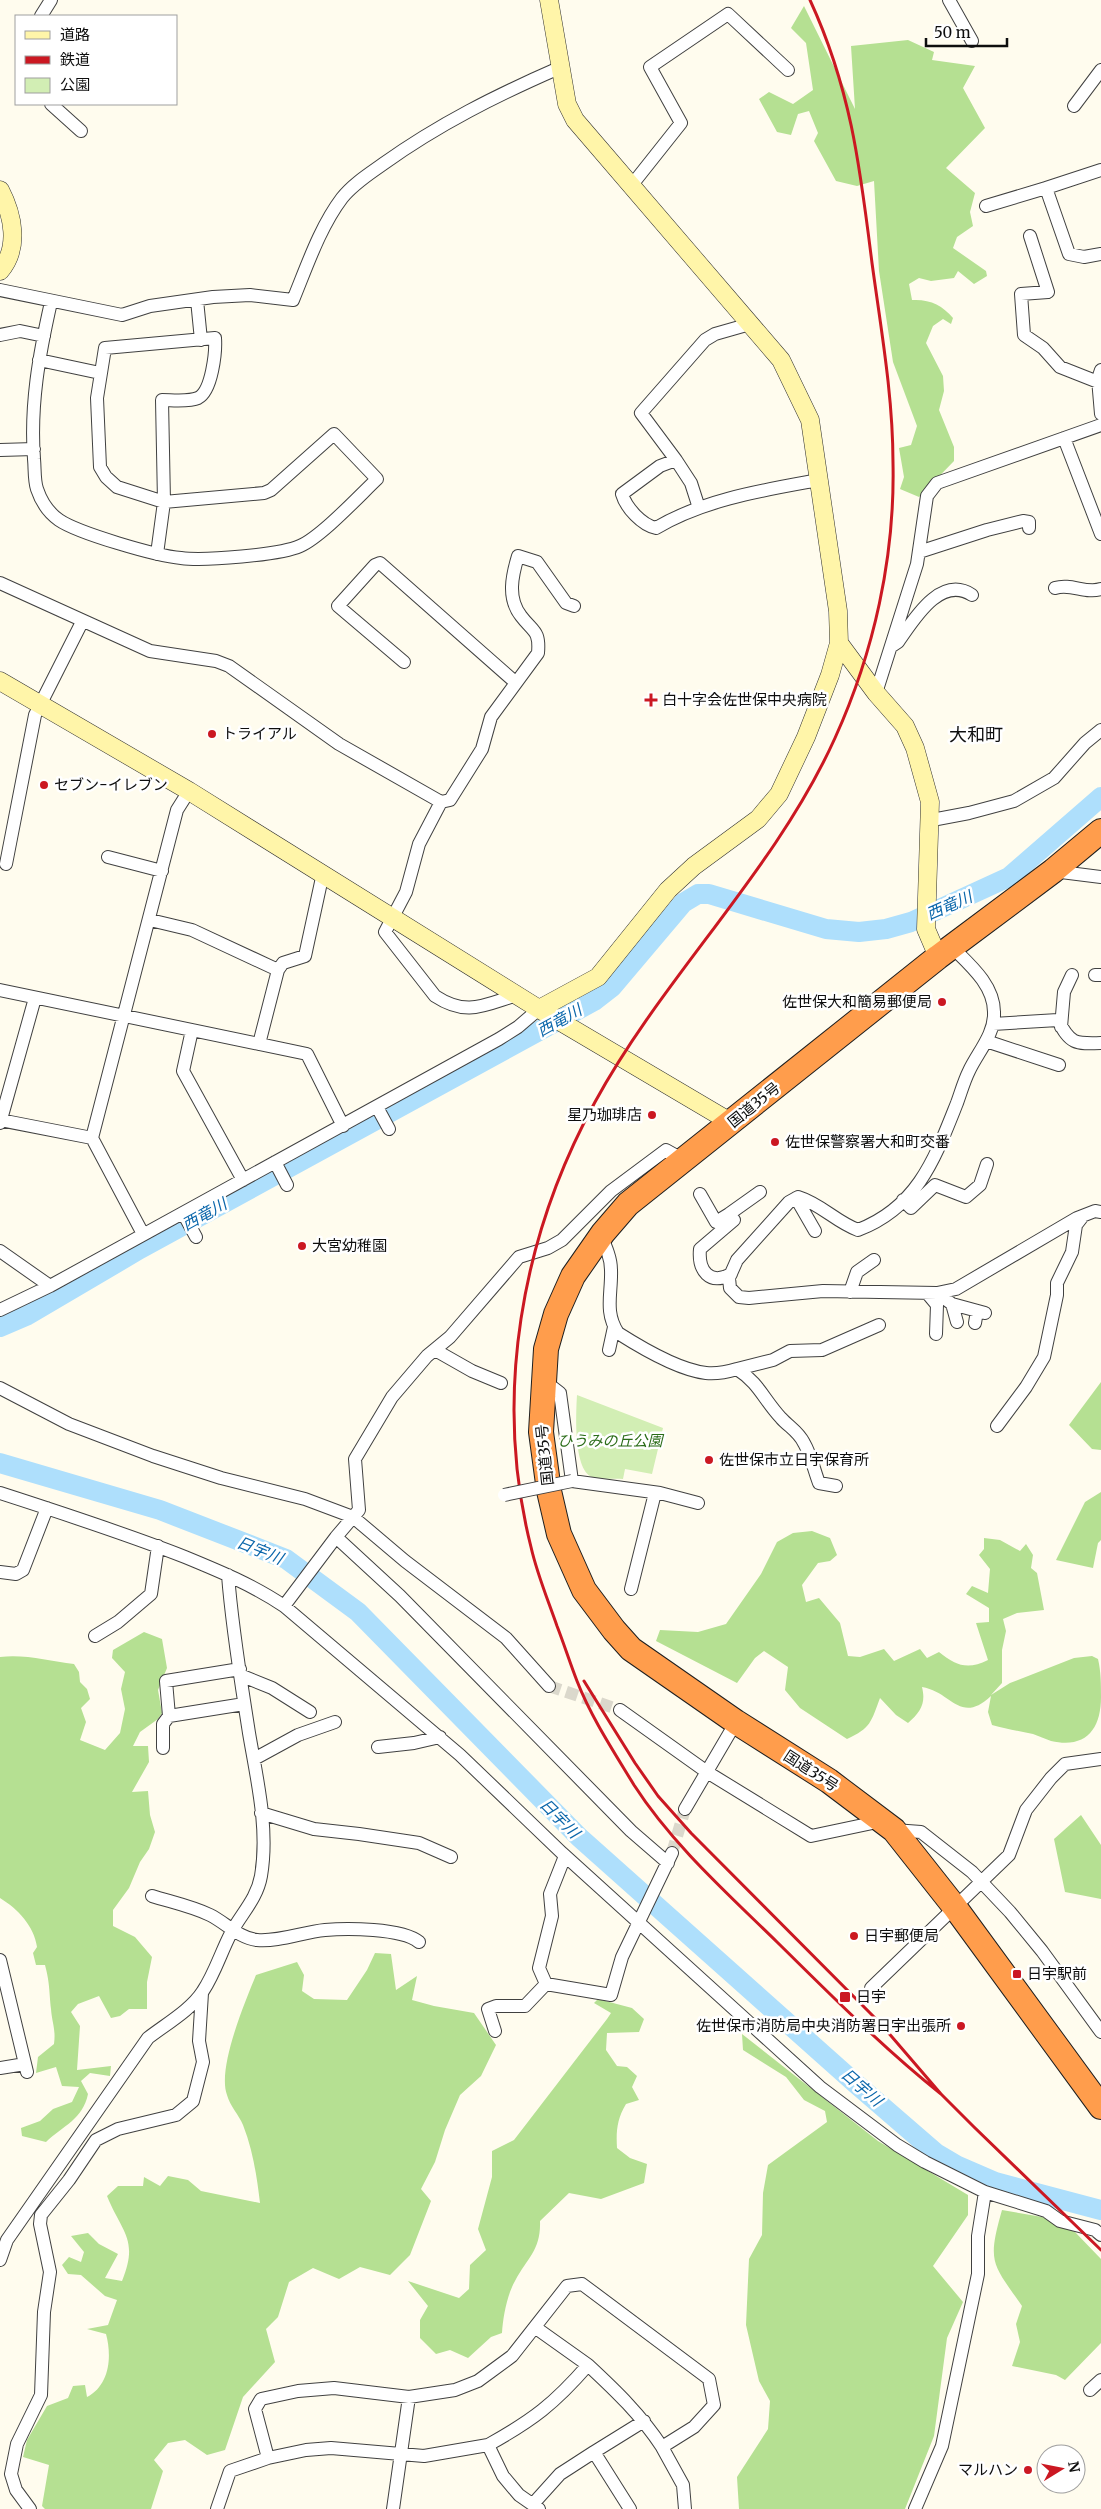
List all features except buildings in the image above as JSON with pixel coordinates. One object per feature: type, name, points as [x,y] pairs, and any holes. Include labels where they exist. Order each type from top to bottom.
[{"type":"highway","name":"国道35号","points":[[1100,2105],[954,1906],[888,1826],[829,1781],[736,1722],[631,1649],[614,1630],[584,1590],[559,1534],[549,1491],[541,1432],[542,1379],[546,1349],[556,1314],[573,1276],[601,1236],[628,1204],[945,952],[1101,831]]},
{"type":"street","points":[[42,15],[51,0]]},
{"type":"street","points":[[0,1310],[50,1286],[144,1234],[184,1216],[243,1180],[277,1165],[343,1126],[378,1109],[546,1012],[598,977],[668,890],[694,866],[758,819],[779,794],[806,737],[830,675],[839,643],[838,610],[810,420],[800,395],[782,360],[575,120],[567,104],[559,68],[549,0]]},
{"type":"street","points":[[949,0],[972,41]]},
{"type":"street","points":[[631,186],[680,123],[650,67],[728,14],[788,70]]},
{"type":"street","points":[[0,290],[122,316],[150,306],[250,295],[293,300],[329,218],[343,196],[360,181],[420,138],[486,100],[559,68]]},
{"type":"street","points":[[1074,106],[1101,70]]},
{"type":"street","points":[[52,105],[80,131]]},
{"type":"street","points":[[986,206],[1101,170]]},
{"type":"street","points":[[1046,188],[1069,254],[1084,257],[1101,254]]},
{"type":"street","points":[[0,190],[10,210],[13,229],[10,252],[0,272]]},
{"type":"street","points":[[1030,236],[1048,292],[1021,294],[1024,335],[1043,348],[1060,367],[1099,376],[1101,414]]},
{"type":"street","points":[[197,300],[202,340]]},
{"type":"street","points":[[51,302],[35,385],[34,449],[37,489],[44,505],[58,519],[77,529],[156,554],[181,558],[199,559],[282,552],[302,546],[377,480],[334,434],[272,490],[264,493],[164,502],[117,487],[106,477],[100,466],[97,398],[104,348],[215,338],[216,353],[206,391],[197,398],[162,400],[164,502],[156,554]]},
{"type":"street","points":[[699,508],[690,483],[676,460],[641,413],[705,340],[715,334],[750,324]]},
{"type":"street","points":[[0,335],[20,331],[44,336]]},
{"type":"street","points":[[39,360],[100,373]]},
{"type":"street","points":[[876,694],[918,564],[927,496],[937,483],[1101,425]]},
{"type":"street","points":[[1064,438],[1101,534]]},
{"type":"street","points":[[0,450],[34,449]]},
{"type":"street","points":[[676,460],[660,466],[622,494],[624,502],[650,527],[656,528],[699,508],[746,494],[819,480]]},
{"type":"street","points":[[919,552],[987,530],[1023,521],[1029,522],[1029,528]]},
{"type":"street","points":[[0,583],[82,622],[150,651],[216,661],[229,666],[339,744],[441,802],[450,800],[482,749],[491,717],[514,682],[538,653],[539,640],[535,630],[516,608],[511,592],[518,556],[537,562],[566,603],[574,606]]},
{"type":"street","points":[[404,662],[338,606],[375,565],[380,563],[514,682]]},
{"type":"street","points":[[1055,588],[1064,585],[1091,591],[1101,589]]},
{"type":"street","points":[[890,647],[898,642],[929,601],[939,594],[951,590],[964,590],[972,595]]},
{"type":"street","points":[[6,864],[35,715],[82,622]]},
{"type":"street","points":[[839,643],[876,694],[905,726],[915,748],[930,802],[932,820],[926,929],[945,952],[977,974],[991,994],[994,1012],[993,1024],[986,1041],[968,1072],[928,1172],[903,1200],[882,1218],[858,1230],[839,1222],[810,1201],[796,1198],[789,1202],[743,1252],[731,1274],[730,1288],[739,1297],[824,1291],[932,1293],[956,1289],[1083,1216],[1101,1212]]},
{"type":"street","points":[[0,681],[41,703],[190,791],[517,995],[732,1123]]},
{"type":"street","points":[[932,820],[969,813],[1014,801],[1054,778],[1085,743],[1101,730]]},
{"type":"street","points":[[144,1234],[92,1138],[177,810],[190,791]]},
{"type":"street","points":[[441,802],[419,844],[406,892],[385,932],[435,996],[445,1003],[472,1009],[517,995]]},
{"type":"street","points":[[108,857],[162,870]]},
{"type":"street","points":[[1053,870],[1101,877]]},
{"type":"street","points":[[259,1044],[278,970],[283,964],[305,956],[324,873]]},
{"type":"street","points":[[150,920],[192,930],[278,970]]},
{"type":"street","points":[[1061,1027],[1064,992],[1072,975]]},
{"type":"street","points":[[0,990],[307,1054],[343,1126]]},
{"type":"street","points":[[36,998],[0,1121],[92,1138]]},
{"type":"street","points":[[993,1024],[1058,1020],[1067,1038],[1076,1043],[1101,1043]]},
{"type":"street","points":[[192,1030],[183,1071],[243,1180]]},
{"type":"street","points":[[986,1041],[1059,1065]]},
{"type":"street","points":[[378,1109],[388,1128]]},
{"type":"street","points":[[284,1606],[336,1537],[359,1510],[355,1459],[362,1443],[392,1397],[435,1350],[450,1337],[519,1257],[548,1248],[562,1240],[611,1191],[666,1150],[684,1160]]},
{"type":"street","points":[[903,1200],[911,1208],[935,1186],[966,1197],[980,1185],[987,1164]]},
{"type":"street","points":[[277,1165],[287,1184]]},
{"type":"street","points":[[700,1194],[716,1222],[760,1192]]},
{"type":"street","points":[[796,1198],[815,1231]]},
{"type":"street","points":[[729,1214],[734,1220],[700,1249],[699,1257],[700,1266],[708,1275],[716,1279],[723,1279],[731,1274]]},
{"type":"street","points":[[184,1216],[195,1236]]},
{"type":"street","points":[[997,1426],[1026,1387],[1044,1357],[1057,1295],[1057,1283],[1072,1252],[1076,1225],[1083,1216]]},
{"type":"street","points":[[601,1236],[611,1268],[608,1300],[614,1327],[618,1333],[632,1342],[695,1371],[707,1374],[737,1369],[773,1360],[790,1350],[822,1350],[879,1325]]},
{"type":"street","points":[[0,1251],[50,1286]]},
{"type":"street","points":[[850,1292],[857,1272],[874,1260]]},
{"type":"street","points":[[932,1293],[979,1315]]},
{"type":"street","points":[[932,1293],[937,1305],[936,1334]]},
{"type":"street","points":[[952,1304],[957,1322]]},
{"type":"street","points":[[609,1350],[614,1327]]},
{"type":"street","points":[[435,1350],[472,1371],[501,1382]]},
{"type":"street","points":[[737,1369],[758,1386],[782,1419],[797,1431],[804,1443],[820,1483],[836,1486]]},
{"type":"street","points":[[542,1379],[560,1393],[572,1481]]},
{"type":"street","points":[[0,1388],[69,1424],[153,1456],[221,1478],[305,1499],[353,1517],[405,1561],[506,1638],[549,1686]]},
{"type":"street","points":[[504,1495],[572,1481],[655,1493],[698,1503]]},
{"type":"street","points":[[0,1493],[102,1525],[158,1546],[228,1575],[263,1592],[284,1606],[440,1738],[565,1856],[638,1920],[756,2031],[820,2087],[897,2145],[924,2162],[985,2192],[1046,2211],[1060,2221],[1095,2230],[1101,2235]]},
{"type":"street","points":[[631,1589],[655,1493]]},
{"type":"street","points":[[0,1572],[16,1574],[23,1570],[47,1508]]},
{"type":"street","points":[[336,1537],[400,1596],[631,1830],[670,1858],[638,1920],[622,1957],[611,1994],[546,1984]]},
{"type":"street","points":[[95,1636],[118,1622],[151,1594],[158,1546]]},
{"type":"street","points":[[0,2260],[13,2232],[148,2038],[177,2016],[202,1993],[233,1929],[251,1903],[261,1878],[264,1849],[261,1813],[244,1704],[228,1575]]},
{"type":"street","points":[[163,1748],[163,1724],[169,1716],[166,1680],[240,1672],[272,1688],[310,1712]]},
{"type":"street","points":[[169,1716],[244,1704]]},
{"type":"street","points":[[620,1710],[707,1772],[811,1836],[888,1826],[921,1832],[972,1872],[1010,1912],[1042,1950],[1101,2032]]},
{"type":"street","points":[[254,1759],[298,1735],[335,1722]]},
{"type":"street","points":[[685,1809],[736,1722]]},
{"type":"street","points":[[378,1747],[440,1738]]},
{"type":"street","points":[[871,1988],[1009,1855],[1026,1810],[1051,1778],[1065,1764],[1101,1758]]},
{"type":"street","points":[[261,1813],[314,1830],[359,1834],[420,1843],[452,1857]]},
{"type":"street","points":[[546,1984],[539,1968],[552,1916],[550,1894],[565,1856]]},
{"type":"street","points":[[152,1896],[193,1908],[244,1936],[256,1940],[268,1940],[326,1930],[356,1930],[403,1935],[419,1942]]},
{"type":"street","points":[[0,1960],[26,2068],[0,2068]]},
{"type":"street","points":[[495,2031],[488,2009],[496,2006],[525,2006],[546,1984]]},
{"type":"street","points":[[30,2509],[16,2490],[11,2474],[17,2444],[41,2394],[44,2312],[50,2272],[40,2224],[41,2215],[69,2180],[96,2140],[118,2128],[176,2115],[193,2101],[203,2062],[200,2041],[202,1993]]},
{"type":"street","points":[[915,2509],[942,2446],[978,2274],[978,2236],[985,2192]]},
{"type":"street","points":[[268,2458],[255,2409],[261,2399],[298,2391],[334,2388],[409,2397],[455,2390],[478,2381],[512,2356],[536,2328],[567,2286],[582,2284],[709,2379],[714,2405],[694,2427],[662,2447]]},
{"type":"street","points":[[536,2328],[588,2365],[625,2398],[662,2447],[683,2485],[685,2509]]},
{"type":"street","points":[[217,2509],[230,2471],[268,2458],[306,2450],[331,2448],[400,2456],[445,2454],[488,2444],[544,2411],[562,2396],[588,2365]]},
{"type":"street","points":[[1090,2390],[1101,2380]]},
{"type":"street","points":[[393,2509],[409,2397]]},
{"type":"street","points":[[488,2444],[502,2476],[519,2495],[536,2506],[560,2474],[644,2422]]},
{"type":"street","points":[[594,2452],[630,2509]]},
{"type":"green space","points":[[804,6],[855,109],[851,46],[908,40],[934,52],[932,60],[975,66],[963,88],[985,128],[946,168],[975,193],[970,212],[973,226],[957,237],[953,248],[986,271],[987,276],[974,284],[958,271],[954,278],[931,281],[919,278],[909,284],[912,300],[935,304],[953,318],[951,324],[943,319],[933,326],[926,343],[943,376],[944,391],[939,410],[954,447],[954,461],[919,497],[900,489],[904,477],[899,448],[911,445],[917,426],[893,362],[879,271],[874,181],[857,186],[836,181],[814,141],[818,133],[809,111],[798,114],[791,135],[777,132],[759,99],[769,92],[793,104],[813,90],[806,43],[791,28]]},
{"type":"green space","points":[[1101,1382],[1101,1450],[1092,1449],[1069,1425]]},
{"type":"green space","name":"ひうみの丘公園","points":[[577,1395],[663,1428],[652,1474],[625,1469],[623,1479],[603,1479],[592,1477],[586,1472],[577,1439]]},
{"type":"green space","points":[[1101,1492],[1101,1540],[1098,1543],[1093,1568],[1056,1560],[1085,1502]]},
{"type":"green space","points":[[812,1531],[830,1538],[837,1555],[830,1561],[818,1563],[802,1585],[806,1602],[819,1598],[840,1623],[848,1656],[860,1657],[884,1649],[894,1661],[920,1649],[927,1658],[939,1652],[951,1661],[968,1666],[988,1660],[976,1623],[989,1622],[989,1608],[966,1594],[972,1586],[988,1593],[990,1569],[979,1555],[984,1549],[984,1538],[1000,1540],[1020,1551],[1026,1544],[1033,1555],[1031,1568],[1037,1573],[1044,1610],[1017,1613],[1003,1619],[1006,1631],[1002,1650],[1002,1683],[991,1695],[1010,1683],[1074,1658],[1092,1656],[1098,1659],[1101,1683],[1100,1708],[1094,1727],[1089,1734],[1074,1742],[1051,1741],[1033,1734],[992,1725],[988,1712],[991,1696],[971,1708],[963,1707],[932,1690],[922,1687],[923,1703],[916,1715],[908,1723],[896,1715],[880,1698],[866,1728],[847,1739],[800,1708],[785,1690],[788,1667],[764,1651],[755,1658],[737,1683],[656,1641],[660,1630],[698,1632],[726,1624],[761,1574],[777,1542],[793,1533]]},
{"type":"green space","points":[[144,1632],[162,1639],[167,1668],[158,1690],[162,1713],[158,1719],[140,1732],[133,1746],[148,1746],[149,1762],[132,1792],[148,1791],[150,1815],[155,1832],[149,1849],[140,1862],[129,1888],[113,1910],[113,1926],[135,1937],[152,1957],[147,1982],[147,2009],[129,2009],[120,2016],[111,2018],[99,1996],[78,2004],[71,2012],[80,2026],[77,2070],[111,2066],[110,2076],[90,2073],[81,2081],[88,2094],[82,2110],[72,2121],[46,2142],[22,2136],[21,2128],[40,2121],[53,2109],[72,2102],[79,2087],[62,2086],[56,2067],[36,2073],[38,2057],[54,2044],[47,1972],[45,1965],[36,1965],[33,1953],[37,1947],[29,1925],[13,1907],[0,1898],[0,1657],[28,1657],[74,1664],[79,1672],[80,1682],[87,1689],[90,1699],[81,1708],[86,1722],[80,1740],[105,1750],[120,1733],[125,1709],[121,1689],[125,1672],[112,1658],[113,1650]]},
{"type":"green space","points":[[1081,1815],[1101,1845],[1101,1899],[1065,1892],[1054,1839]]},
{"type":"green space","points":[[375,1953],[391,1954],[396,1990],[417,1976],[412,2000],[474,2013],[496,2045],[481,2076],[460,2095],[445,2130],[435,2162],[421,2189],[431,2201],[410,2255],[390,2275],[360,2267],[339,2279],[313,2268],[289,2282],[278,2317],[266,2329],[275,2362],[243,2397],[225,2450],[207,2455],[185,2440],[168,2443],[154,2460],[163,2471],[151,2509],[45,2509],[42,2506],[49,2465],[23,2457],[27,2440],[47,2406],[68,2398],[73,2386],[85,2385],[87,2397],[101,2385],[105,2378],[109,2360],[106,2334],[87,2329],[108,2325],[117,2300],[105,2296],[81,2275],[68,2274],[62,2265],[69,2257],[81,2262],[84,2252],[71,2236],[88,2233],[99,2244],[118,2254],[105,2278],[122,2281],[127,2267],[129,2245],[107,2196],[118,2186],[143,2186],[144,2177],[160,2186],[168,2176],[188,2180],[201,2191],[260,2203],[249,2144],[241,2121],[228,2099],[225,2083],[229,2052],[245,2001],[256,1975],[297,1962],[304,1975],[302,1991],[314,1999],[347,2000],[367,1970]]},
{"type":"green space","points":[[598,1999],[632,2008],[644,2019],[639,2032],[607,2033],[606,2050],[617,2066],[627,2067],[637,2076],[632,2087],[639,2100],[626,2104],[623,2110],[618,2125],[617,2148],[630,2158],[647,2164],[644,2183],[601,2199],[569,2193],[540,2221],[540,2231],[536,2246],[510,2293],[504,2313],[502,2333],[491,2337],[468,2358],[450,2350],[436,2354],[420,2338],[420,2320],[428,2306],[408,2281],[459,2298],[469,2289],[470,2265],[486,2250],[478,2229],[492,2177],[492,2151],[514,2140],[607,2019],[611,2013],[594,2003]]},
{"type":"green space","points":[[742,2034],[878,2141],[968,2195],[968,2215],[933,2266],[963,2302],[947,2338],[934,2436],[905,2509],[739,2509],[737,2477],[768,2429],[770,2401],[759,2381],[746,2325],[749,2259],[762,2235],[763,2193],[768,2165],[827,2122],[825,2111],[804,2100],[786,2077],[743,2050]]},
{"type":"green space","points":[[1002,2210],[1042,2217],[1075,2232],[1101,2259],[1101,2343],[1065,2380],[1056,2375],[1012,2366],[1020,2342],[1016,2324],[1022,2306],[1004,2280],[995,2262],[995,2241]]},
{"type":"waterway","name":"西竜川","points":[[0,1327],[28,1315],[140,1249],[594,1001],[612,987],[683,903],[698,894],[709,894],[826,929],[859,932],[886,929],[911,922],[1009,877],[1101,797]]},
{"type":"waterway","name":"日宇川","points":[[0,1463],[160,1510],[286,1559],[358,1612],[579,1837],[936,2153],[958,2166],[995,2182],[1101,2210]]},
{"type":"tunnel","points":[[549,1686],[620,1710]]},
{"type":"tunnel","points":[[672,1853],[685,1809]]},
{"type":"railway","points":[[810,0],[835,65],[852,129],[863,194],[886,363],[891,413],[893,498],[886,569],[879,604],[861,672],[849,705],[835,738],[810,787],[782,833],[751,878],[623,1055],[595,1102],[569,1154],[548,1207],[532,1263],[521,1319],[515,1376],[515,1433],[520,1490],[539,1577],[574,1674],[589,1708],[634,1785],[665,1828],[720,1886],[857,2020],[941,2094]]},
{"type":"railway","points":[[584,1681],[658,1796],[691,1833],[880,2023],[941,2094],[1101,2250]]},
{"type":"place","name":"白十字会佐世保中央病院","points":[[651,700]]},
{"type":"place","name":"トライアル","points":[[212,734]]},
{"type":"place","name":"セブン-イレブン","points":[[44,785]]},
{"type":"place","name":"佐世保大和簡易郵便局","points":[[942,1002]]},
{"type":"place","name":"星乃珈琲店","points":[[652,1115]]},
{"type":"place","name":"佐世保警察署大和町交番","points":[[775,1142]]},
{"type":"place","name":"大宮幼稚園","points":[[302,1246]]},
{"type":"place","name":"佐世保市立日宇保育所","points":[[709,1460]]},
{"type":"place","name":"日宇郵便局","points":[[854,1936]]},
{"type":"place","name":"日宇駅前","points":[[1017,1974]]},
{"type":"place","name":"日宇","points":[[845,1997]]},
{"type":"place","name":"佐世保市消防局中央消防署日宇出張所","points":[[961,2026]]},
{"type":"place","name":"マルハン","points":[[1028,2470]]},
{"type":"district","name":"大和町","points":[[976,735]]}]
